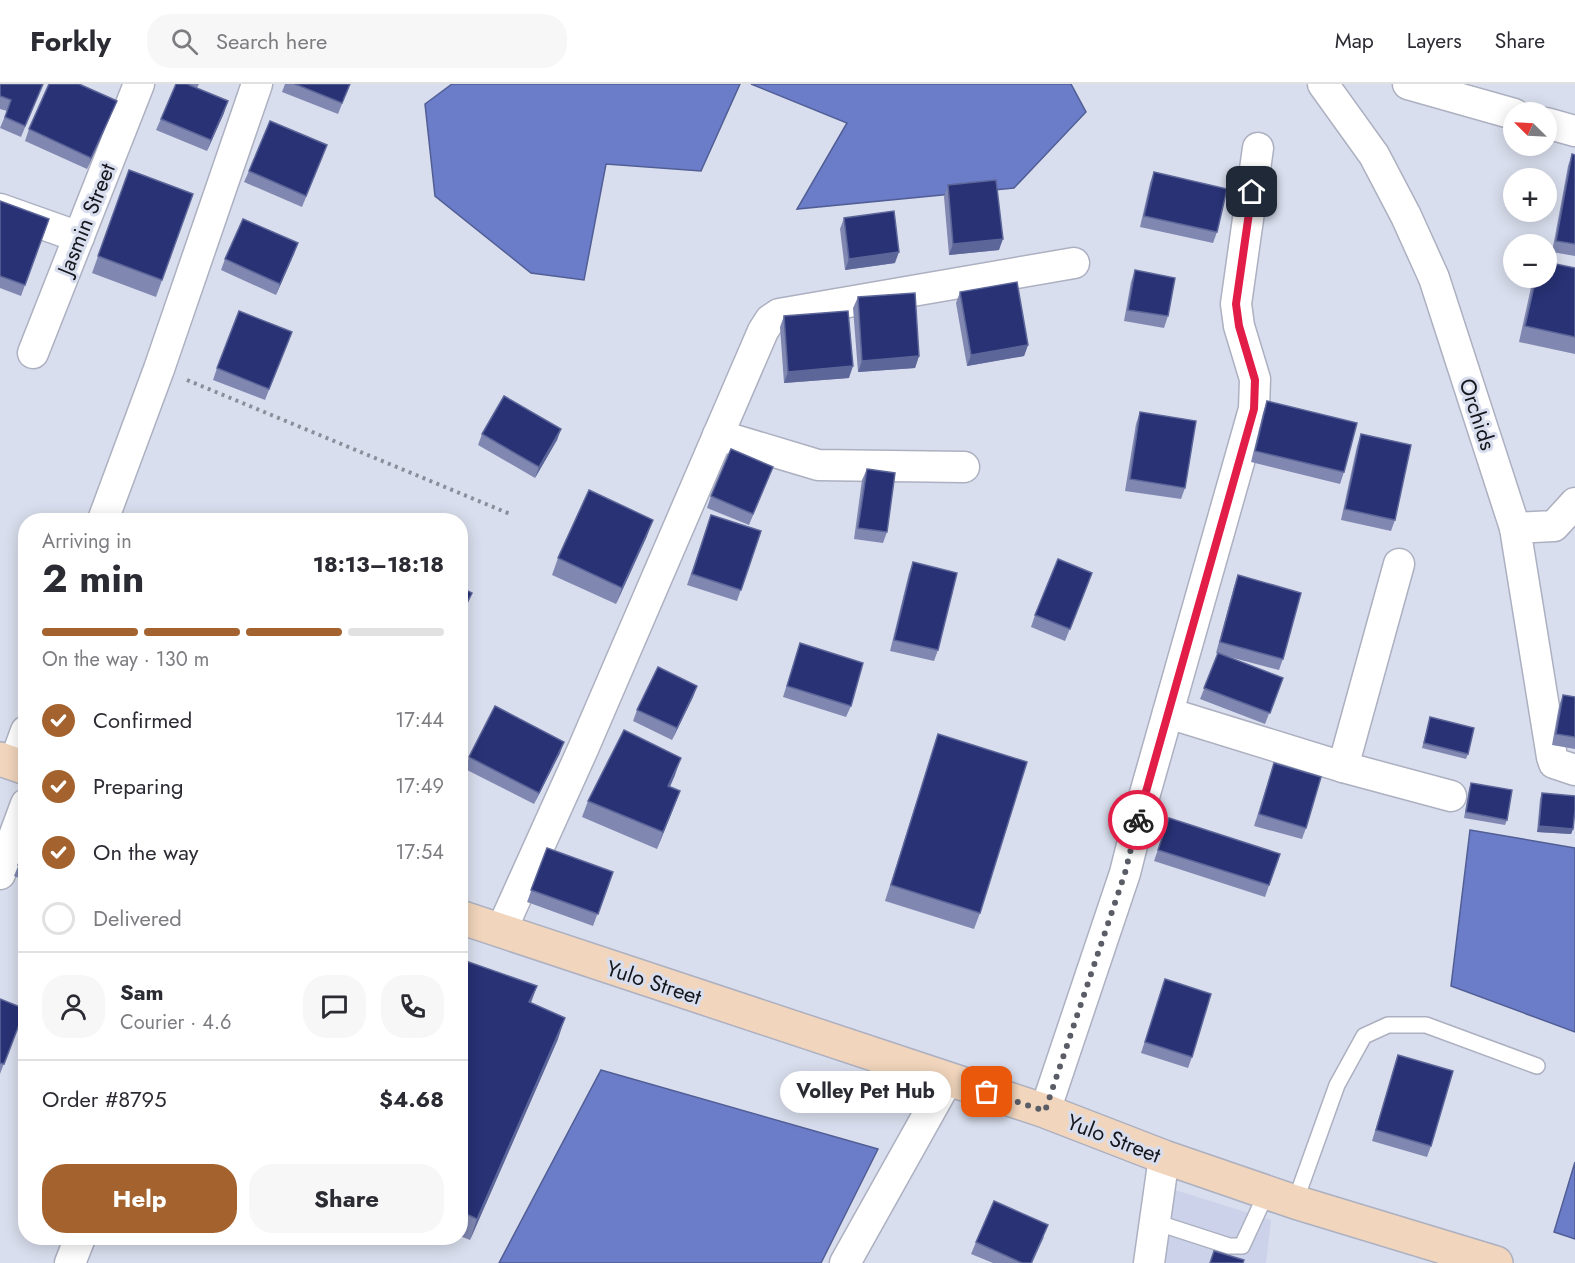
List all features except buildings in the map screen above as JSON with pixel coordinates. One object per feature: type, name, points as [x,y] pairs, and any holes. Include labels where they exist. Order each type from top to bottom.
[{"type":"main road","name":"Yulo Street","points":[[468,920],[1045,1111],[1164,1157],[1281,1197],[1496,1263]]},
{"type":"street","points":[[106,513],[159,369],[257,84]]},
{"type":"street","name":"Orchids","points":[[1323,84],[1374,155],[1406,216],[1434,278],[1515,528],[1552,757],[1554,763],[1569,769]]},
{"type":"street","points":[[1408,84],[1503,111]]},
{"type":"street","name":"Jasmin Street","points":[[33,353],[79,237],[126,97]]},
{"type":"street","points":[[1557,126],[1575,131]]},
{"type":"street","points":[[1045,1111],[1125,873],[1254,409],[1255,380],[1239,326],[1236,304],[1258,148]]},
{"type":"street","points":[[0,209],[79,237]]},
{"type":"street","points":[[501,931],[763,331],[770,320],[779,314],[1074,263]]},
{"type":"street","points":[[718,435],[818,465],[964,467]]},
{"type":"street","points":[[1515,528],[1554,526],[1575,503]]},
{"type":"street","points":[[1343,767],[1399,564]]},
{"type":"street","points":[[1168,713],[1343,767],[1451,796]]},
{"type":"street","points":[[0,874],[18,826]]},
{"type":"street","points":[[845,1263],[948,1079]]},
{"type":"street","points":[[1149,1263],[1164,1157]]},
{"type":"street","points":[[70,1263],[77,1245]]},
{"type":"lane","points":[[1155,1222],[1229,1246],[1242,1246],[1281,1197],[1337,1084],[1364,1036],[1388,1025],[1426,1025],[1537,1066]]},
{"type":"path","points":[[159,369],[510,514]]},
{"type":"shaded area","points":[[1172,1189],[1271,1220],[1266,1263],[1163,1263]]},
{"type":"water","points":[[452,84],[740,84],[701,171],[606,164],[584,280],[531,273],[435,196],[425,104]]},
{"type":"water","points":[[751,84],[1071,84],[1086,112],[1014,188],[797,209],[847,123]]},
{"type":"water","points":[[1470,830],[1575,848],[1575,1032],[1451,986]]},
{"type":"water","points":[[601,1070],[878,1149],[821,1263],[499,1263]]},
{"type":"water","points":[[1575,1162],[1575,1239],[1554,1232]]},
{"type":"way so far","points":[[987,1092],[1045,1111],[1125,873],[1138,820]]},
{"type":"place","name":"Volley Pet Hub","points":[[987,1092]]},
{"type":"route","points":[[1138,820],[1254,409],[1255,380],[1239,326],[1236,304],[1252,192]]}]
